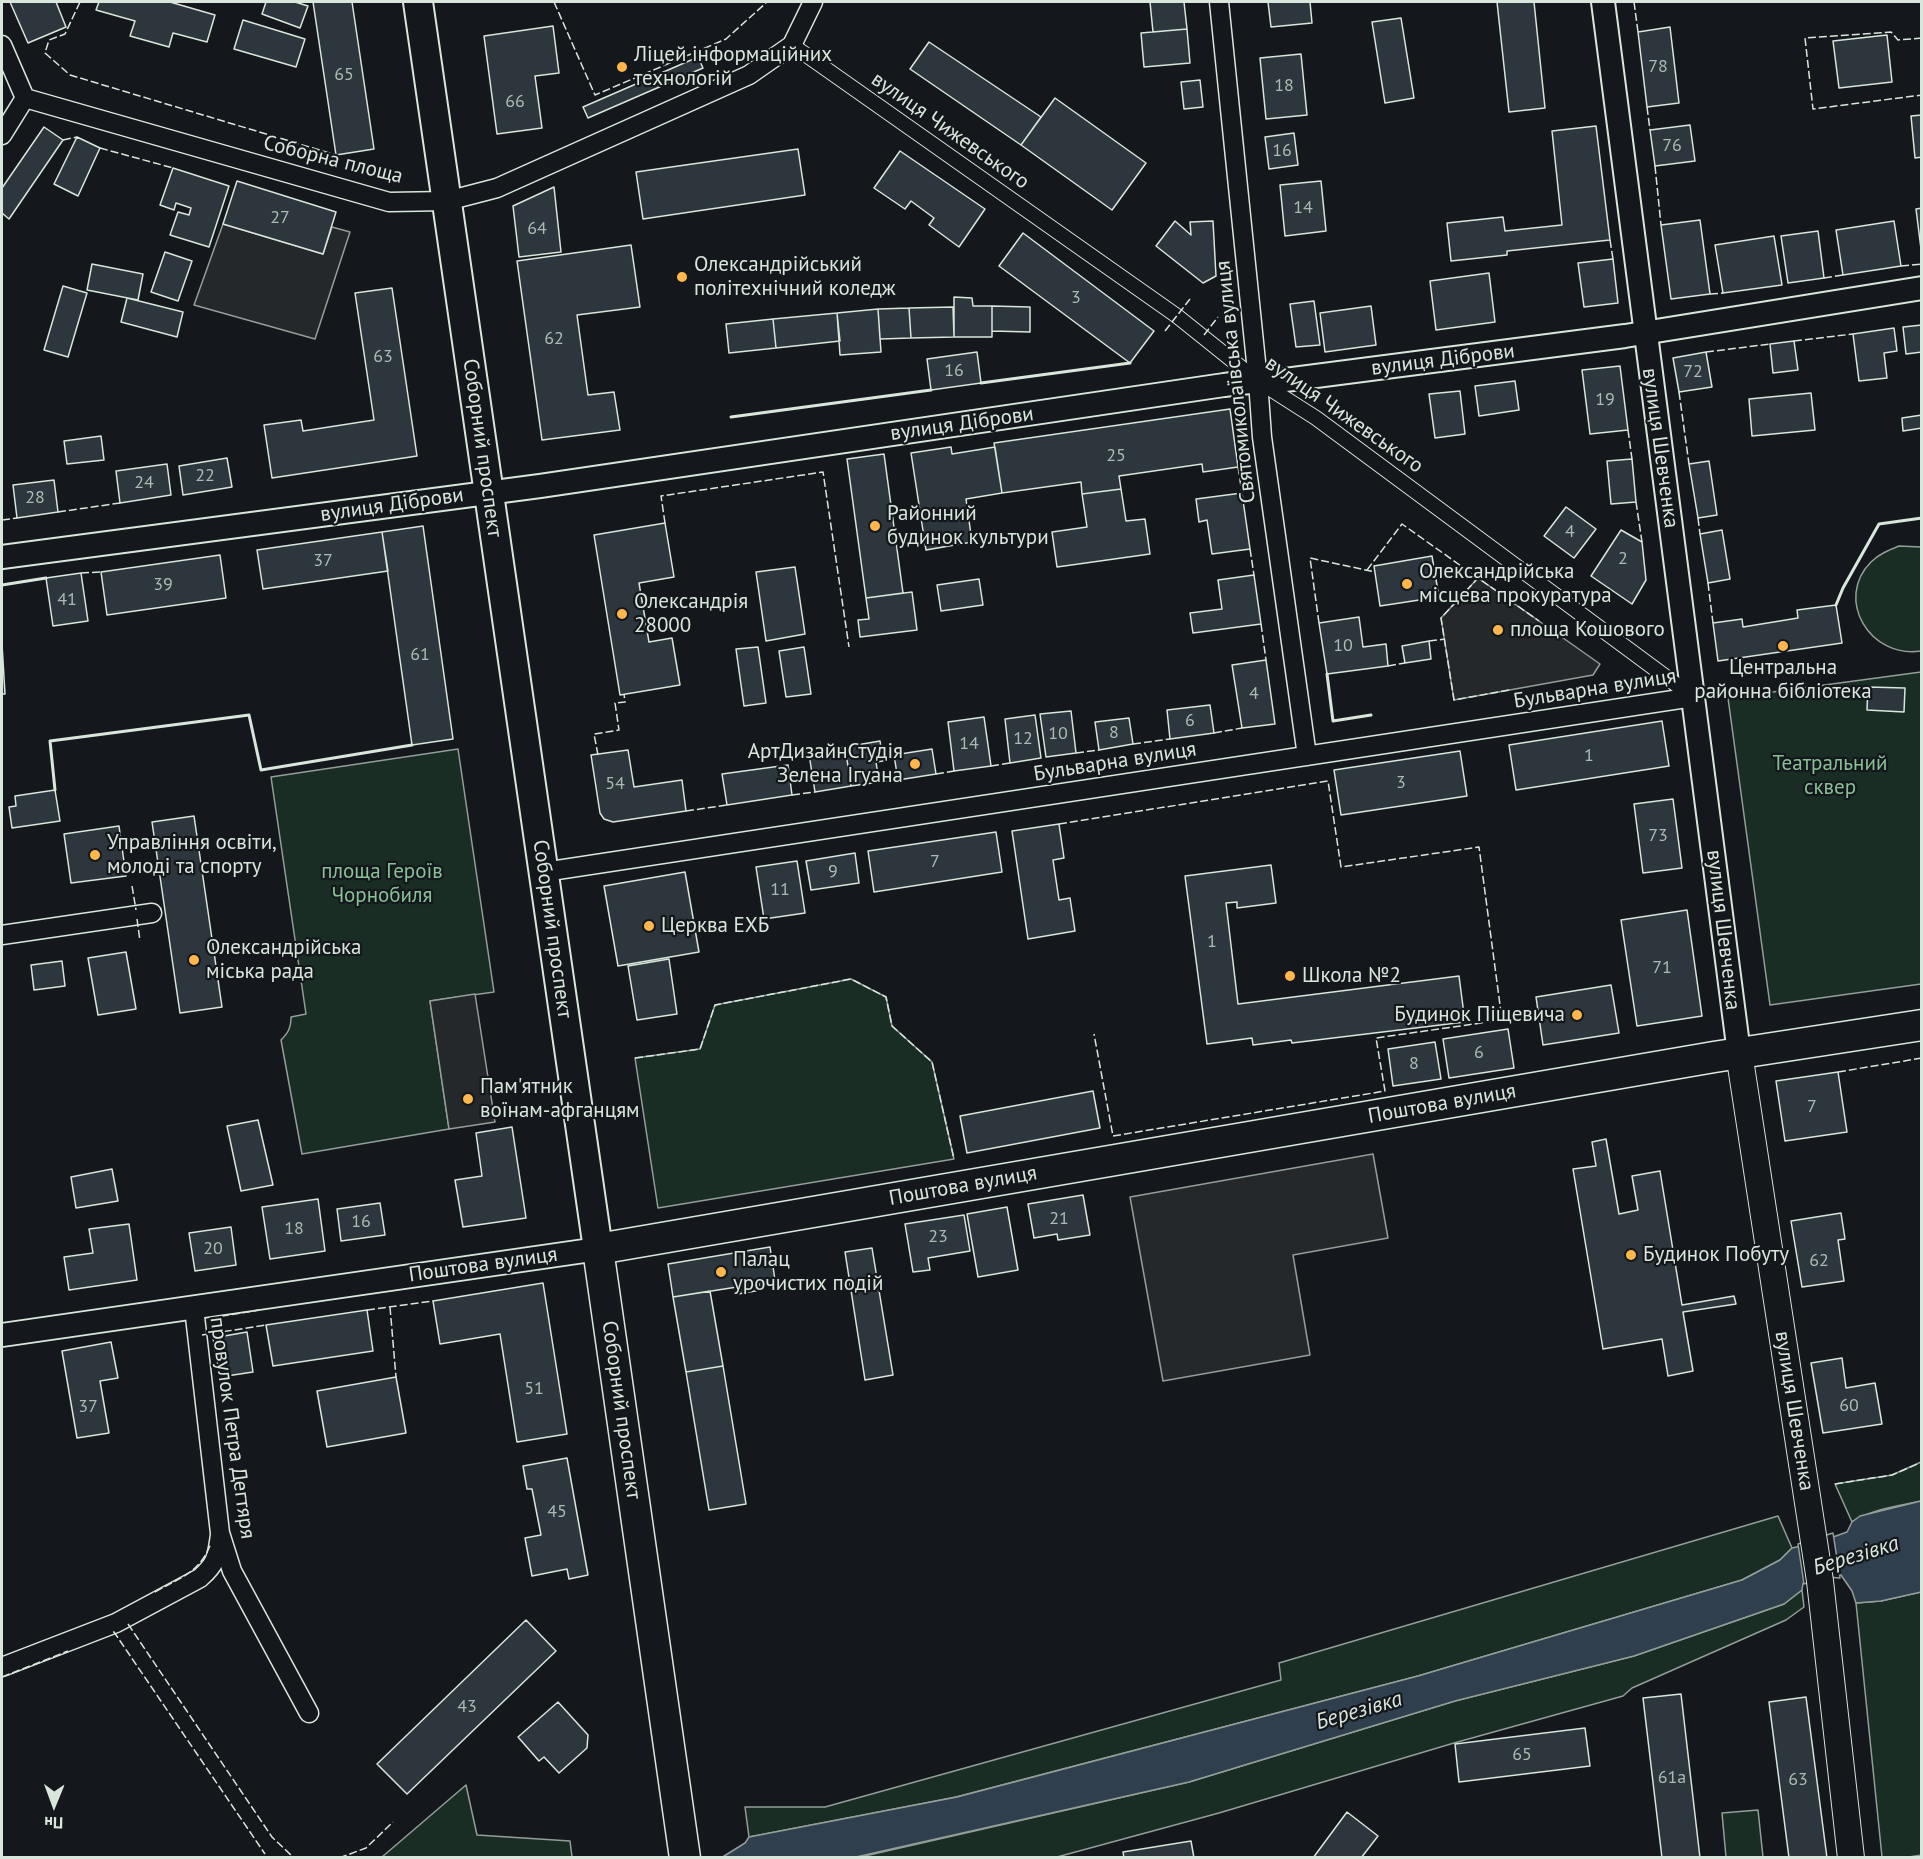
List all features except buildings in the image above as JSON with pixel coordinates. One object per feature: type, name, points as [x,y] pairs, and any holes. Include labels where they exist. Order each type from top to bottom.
[{"type":"highway","name":"Поштова вулиця","points":[[598,1249],[1739,1053],[1922,1025]]},
{"type":"highway","name":"Соборний проспект","points":[[598,1249],[685,1857]]},
{"type":"main road","name":"Соборний проспект","points":[[418,2],[598,1249]]},
{"type":"main road","name":"вулиця Шевченка","points":[[1739,1053],[1820,1581],[1851,1857]]},
{"type":"street","name":"Соборна площа","points":[[25,98],[389,202],[447,201],[497,188],[749,75],[792,45],[813,2]]},
{"type":"street","name":"Святомиколаївська вулиця","points":[[1219,2],[1262,437],[1307,756]]},
{"type":"street","name":"вулиця Шевченка","points":[[1603,2],[1739,1053]]},
{"type":"street","points":[[2,45],[25,98],[2,135]]},
{"type":"street","name":"вулиця Чижевського","points":[[792,45],[1177,316],[1258,381],[1316,418],[1693,697]]},
{"type":"street","name":"вулиця Діброви","points":[[2,557],[552,484],[1258,381],[1285,380],[1645,333],[1922,288]]},
{"type":"street","name":"Бульварна вулиця","points":[[544,872],[1693,697]]},
{"type":"street","points":[[2,935],[152,913]]},
{"type":"street","name":"Поштова вулиця","points":[[2,1335],[598,1249]]},
{"type":"street","name":"провулок Петра Дегтяря","points":[[194,1308],[220,1533],[232,1571],[309,1713]]},
{"type":"street","points":[[2,1666],[116,1623],[200,1578],[211,1568],[218,1554],[220,1533]]},
{"type":"green space","points":[[1899,546],[1921,547],[1921,651],[1903,651],[1886,646],[1873,636],[1863,623],[1857,609],[1856,593],[1860,577],[1874,559]]},
{"type":"green space","name":"Театральний сквер","points":[[1921,672],[1921,984],[1770,1005],[1728,698]]},
{"type":"green space","name":"площа Героїв Чорнобиля","points":[[458,749],[494,992],[430,1001],[449,1129],[302,1154],[281,1040],[289,1030],[291,1017],[306,1014],[271,777]]},
{"type":"green space","points":[[851,979],[886,997],[892,1026],[932,1062],[954,1159],[658,1208],[635,1058],[700,1049],[715,1005]]},
{"type":"green space","points":[[1921,1462],[1921,1501],[1877,1511],[1852,1522],[1835,1484],[1892,1475]]},
{"type":"green space","points":[[1778,1516],[1792,1548],[1780,1560],[1742,1580],[1418,1676],[956,1797],[749,1837],[745,1807],[825,1807],[1281,1680],[1279,1663]]},
{"type":"green space","points":[[1802,1590],[1804,1607],[1786,1620],[1632,1688],[1623,1696],[1454,1743],[1219,1813],[1057,1857],[856,1858],[1189,1782],[1455,1701],[1634,1656],[1784,1604]]},
{"type":"green space","points":[[1921,1592],[1921,1855],[1882,1857],[1856,1603],[1881,1601]]},
{"type":"green space","points":[[466,1785],[477,1835],[570,1841],[572,1857],[382,1857]]},
{"type":"green space","points":[[1758,1810],[1763,1857],[1726,1857],[1722,1813]]},
{"type":"shaded area","points":[[223,224],[323,254],[332,227],[350,232],[315,339],[194,305]]},
{"type":"shaded area","name":"площа Кошового","points":[[1478,578],[1600,664],[1593,675],[1454,700],[1441,618]]},
{"type":"shaded area","points":[[475,994],[495,1122],[449,1129],[430,1001]]},
{"type":"shaded area","points":[[1373,1154],[1388,1238],[1293,1255],[1310,1355],[1163,1381],[1130,1197]]},
{"type":"water","name":"Березівка","points":[[1921,1501],[1921,1592],[1881,1601],[1856,1603],[1852,1591],[1841,1575],[1816,1576],[1803,1583],[1802,1590],[1784,1604],[1634,1656],[1455,1701],[1189,1782],[856,1857],[721,1858],[745,1843],[749,1837],[957,1797],[1418,1676],[1742,1580],[1780,1560],[1792,1548],[1847,1532],[1852,1522],[1860,1516]]},
{"type":"pier","points":[[1833,1533],[1840,1578],[1826,1577],[1804,1584],[1798,1544]]},
{"type":"fence","points":[[80,2],[65,34],[49,40],[45,53],[70,75],[336,155]]},
{"type":"fence","points":[[554,2],[595,95],[726,39],[767,2]]},
{"type":"fence","points":[[1634,2],[1638,32]]},
{"type":"fence","points":[[1922,38],[1898,40],[1891,32],[1805,38],[1813,109],[1922,95]]},
{"type":"fence","points":[[1647,107],[1650,130]]},
{"type":"fence","points":[[63,140],[77,137]]},
{"type":"fence","points":[[100,148],[173,168]]},
{"type":"fence","points":[[1655,166],[1661,225]]},
{"type":"fence","points":[[1610,240],[1613,259]]},
{"type":"fence","points":[[1901,266],[1922,264]]},
{"type":"fence","points":[[1824,278],[1843,275]]},
{"type":"fence","points":[[1710,294],[1723,293]]},
{"type":"fence","points":[[1165,331],[1190,299]]},
{"type":"fence","points":[[1204,335],[1218,317]]},
{"type":"fence","points":[[1794,341],[1853,334]]},
{"type":"fence","points":[[1706,352],[1770,344]]},
{"type":"fence","points":[[1679,392],[1689,464]]},
{"type":"fence","points":[[1628,430],[1632,459]]},
{"type":"fence","points":[[1238,467],[1242,493]]},
{"type":"fence","points":[[665,523],[661,496],[823,472],[849,647]]},
{"type":"fence","points":[[1636,502],[1642,542]]},
{"type":"fence","points":[[58,512],[120,503]]},
{"type":"fence","points":[[2,520],[17,518]]},
{"type":"fence","points":[[1698,518],[1700,534]]},
{"type":"fence","points":[[1367,570],[1402,524],[1478,578]]},
{"type":"fence","points":[[1250,549],[1254,575]]},
{"type":"fence","points":[[1319,623],[1310,558],[1375,572]]},
{"type":"fence","points":[[81,573],[101,572]]},
{"type":"fence","points":[[1509,690],[1454,700],[1441,618],[1478,578],[1539,621]]},
{"type":"fence","points":[[1708,583],[1713,623]]},
{"type":"fence","points":[[1261,624],[1266,660]]},
{"type":"fence","points":[[1429,641],[1445,639]]},
{"type":"fence","points":[[1388,666],[1405,663]]},
{"type":"fence","points":[[598,755],[594,734],[619,730],[615,703],[625,702],[624,694]]},
{"type":"fence","points":[[1214,733],[1242,728]]},
{"type":"fence","points":[[1133,744],[1170,739]]},
{"type":"fence","points":[[1076,753],[1099,750]]},
{"type":"fence","points":[[991,766],[1010,763]]},
{"type":"fence","points":[[936,774],[954,771]]},
{"type":"fence","points":[[879,782],[898,780]]},
{"type":"fence","points":[[1059,824],[1328,781],[1341,867],[1479,847],[1502,1020],[1376,1038],[1385,1091],[1113,1136],[1094,1034]]},
{"type":"fence","points":[[792,795],[815,792]]},
{"type":"fence","points":[[686,811],[727,805]]},
{"type":"fence","points":[[132,886],[136,910]]},
{"type":"fence","points":[[137,919],[140,941]]},
{"type":"fence","points":[[635,1058],[700,1049],[715,1005],[851,979],[886,997],[892,1026],[932,1062],[954,1159]]},
{"type":"fence","points":[[1838,1072],[1922,1058]]},
{"type":"fence","points":[[367,1310],[433,1301]]},
{"type":"fence","points":[[390,1307],[396,1377]]},
{"type":"fence","points":[[210,1318],[259,1310]]},
{"type":"fence","points":[[202,1335],[266,1325]]},
{"type":"fence","points":[[1835,1484],[1892,1475],[1922,1462]]},
{"type":"fence","points":[[155,1592],[195,1568],[207,1553],[211,1543]]},
{"type":"fence","points":[[128,1624],[272,1837],[292,1856],[298,1858]]},
{"type":"fence","points":[[113,1632],[265,1854]]},
{"type":"fence","points":[[2,1677],[68,1651]]},
{"type":"fence","points":[[339,1858],[366,1848],[393,1822]]},
{"type":"wall","points":[[981,383],[1130,363]]},
{"type":"wall","points":[[731,417],[931,390]]},
{"type":"wall","points":[[1836,605],[1879,524],[1922,518]]},
{"type":"wall","points":[[2,585],[46,578]]},
{"type":"wall","points":[[1327,674],[1333,721],[1371,715]]},
{"type":"wall","points":[[55,790],[50,741],[249,715],[261,770],[412,745]]},
{"type":"place","name":"Ліцей інформаційних технологій","points":[[622,67]]},
{"type":"place","name":"Олександрійський політехнічний коледж","points":[[682,277]]},
{"type":"place","name":"Районний будинок культури","points":[[875,526]]},
{"type":"place","name":"Олександрійська місцева прокуратура","points":[[1407,584]]},
{"type":"place","name":"Олександрія 28000","points":[[622,614]]},
{"type":"place","name":"площа Кошового","points":[[1498,630]]},
{"type":"place","name":"Центральна районна бібліотека","points":[[1783,646]]},
{"type":"place","name":"АртДизайнСтудія Зелена Ігуана","points":[[915,764]]},
{"type":"place","name":"Управління освіти, молоді та спорту","points":[[95,855]]},
{"type":"place","name":"Церква ЕХБ","points":[[649,926]]},
{"type":"place","name":"Олександрійська міська рада","points":[[194,960]]},
{"type":"place","name":"Школа №2","points":[[1290,976]]},
{"type":"place","name":"Будинок Піщевича","points":[[1577,1015]]},
{"type":"place","name":"Пам'ятник воїнам-афганцям","points":[[468,1099]]},
{"type":"place","name":"Будинок Побуту","points":[[1631,1255]]},
{"type":"place","name":"Палац урочистих подій","points":[[721,1272]]}]
